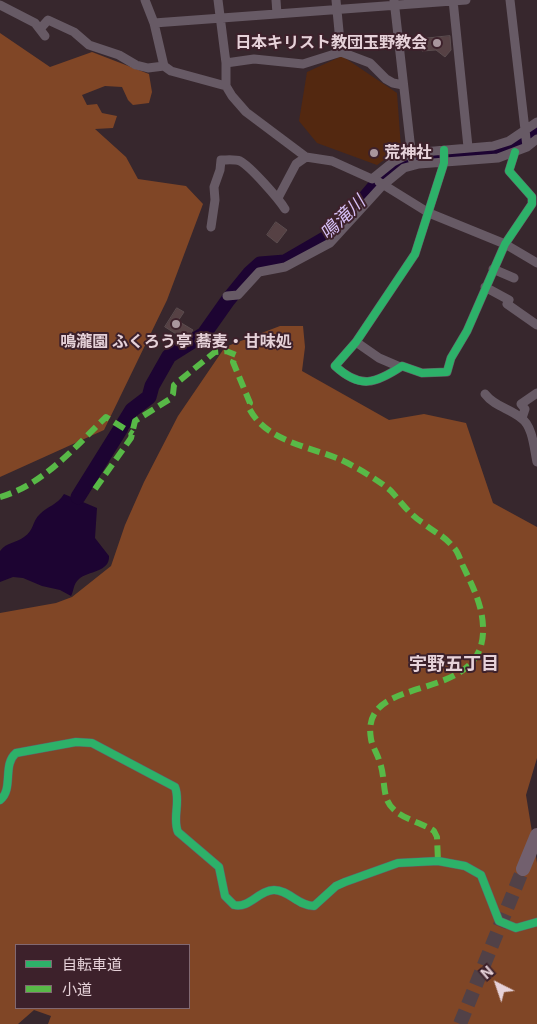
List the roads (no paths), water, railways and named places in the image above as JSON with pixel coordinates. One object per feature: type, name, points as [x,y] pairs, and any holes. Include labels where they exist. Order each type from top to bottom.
[{"type":"highway","points":[[523,869],[537,835]]},
{"type":"street","points":[[145,0],[154,24],[164,66]]},
{"type":"street","points":[[218,0],[226,63],[226,86],[246,112],[306,157],[332,161],[379,182],[429,213],[535,258]]},
{"type":"street","points":[[276,0],[277,14]]},
{"type":"street","points":[[336,0],[341,52]]},
{"type":"street","points":[[453,0],[468,147]]},
{"type":"street","points":[[154,24],[337,10],[394,2],[466,0]]},
{"type":"street","points":[[510,0],[526,139]]},
{"type":"street","points":[[394,2],[412,160]]},
{"type":"street","points":[[0,5],[18,12],[35,22],[42,32],[48,20],[74,32],[89,45],[119,55],[136,65],[148,68],[164,66],[171,70],[226,86]]},
{"type":"street","points":[[226,63],[254,59],[303,64],[341,52],[370,63],[393,84],[403,85]]},
{"type":"street","points":[[356,342],[379,358],[400,367],[422,373],[447,372],[451,358],[467,331],[505,244],[532,204],[532,197],[509,171],[515,152],[537,122]]},
{"type":"street","points":[[444,157],[468,147],[493,146],[509,141],[537,139]]},
{"type":"street","points":[[231,295],[238,295],[259,272],[285,267],[330,243],[393,162],[444,157],[498,158],[515,152]]},
{"type":"street","points":[[278,198],[296,164],[306,157]]},
{"type":"street","points":[[400,367],[373,382],[358,381],[347,377],[334,366],[356,342],[415,254],[429,213],[444,157]]},
{"type":"street","points":[[211,227],[215,200],[214,186],[220,170],[221,160],[238,160],[246,165],[278,198],[285,209]]},
{"type":"street","points":[[493,269],[514,278]]},
{"type":"street","points":[[485,287],[509,300],[507,304],[537,325]]},
{"type":"street","points":[[522,418],[525,409],[522,404],[537,393]]},
{"type":"street","points":[[485,394],[496,405],[522,418],[530,431],[537,462]]},
{"type":"street","points":[[0,800],[6,791],[9,763],[16,753],[76,742],[92,742],[175,787],[178,798],[175,826],[178,832],[219,867],[225,896],[234,905],[244,905],[272,890],[283,892],[302,904],[314,906],[336,886],[345,882],[398,863],[438,861],[465,866],[480,875],[499,921],[516,928],[537,922]]},
{"type":"waterway","name":"鳴滝川","points":[[124,423],[132,410],[149,397],[152,386],[169,356],[204,334],[228,300],[260,264],[285,262],[328,237],[341,226],[375,186],[401,165],[420,160],[498,153],[522,143],[537,132]]},
{"type":"waterway","name":"鳴滝川","points":[[78,497],[121,428]]},
{"type":"tunnel","points":[[460,1024],[523,869]]},
{"type":"place","name":"日本キリスト教団玉野教会","points":[[437,43]]},
{"type":"place","name":"荒神社","points":[[374,153]]},
{"type":"place","name":"鳴瀧園 ふくろう亭 蕎麦・甘味処","points":[[176,324]]},
{"type":"district","name":"宇野五丁目","points":[[454,665]]}]
